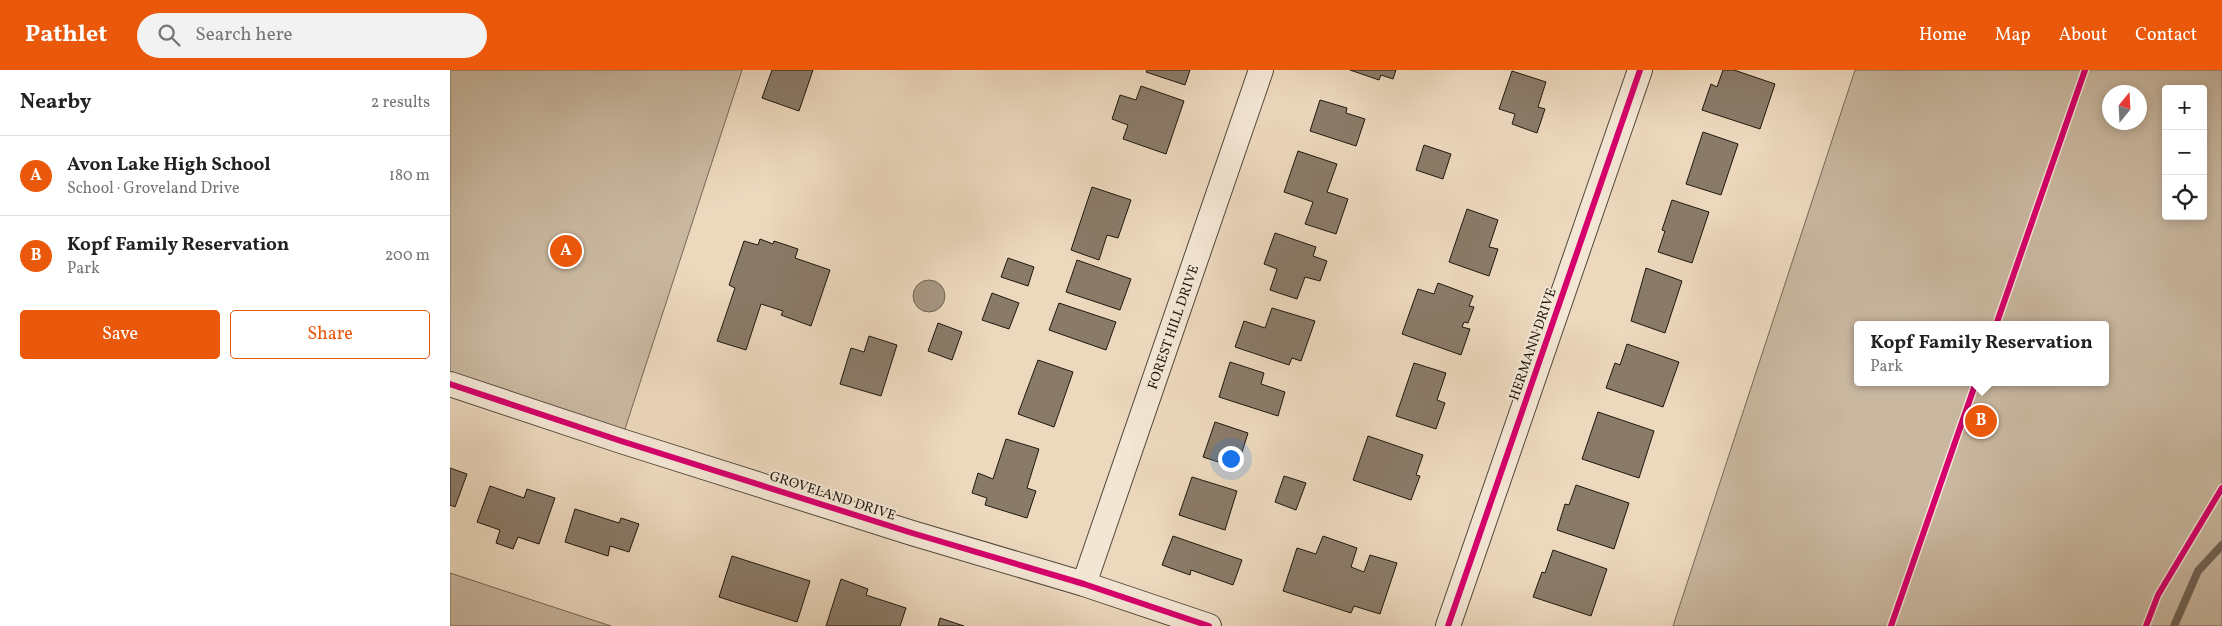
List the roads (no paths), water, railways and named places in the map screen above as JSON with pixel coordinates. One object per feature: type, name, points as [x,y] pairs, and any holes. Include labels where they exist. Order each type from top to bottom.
[{"type":"street","name":"FOREST HILL DRIVE","points":[[1084,584],[1261,70]]},
{"type":"street","name":"HERMANN DRIVE","points":[[1448,626],[1640,70]]},
{"type":"street","name":"GROVELAND DRIVE","points":[[450,384],[621,441],[912,533],[1084,584],[1209,626]]},
{"type":"waterway","points":[[2174,626],[2198,571],[2222,545]]},
{"type":"place","name":"Avon Lake High School","points":[[566,251]]},
{"type":"place","name":"Kopf Family Reservation","points":[[1981,421]]}]
